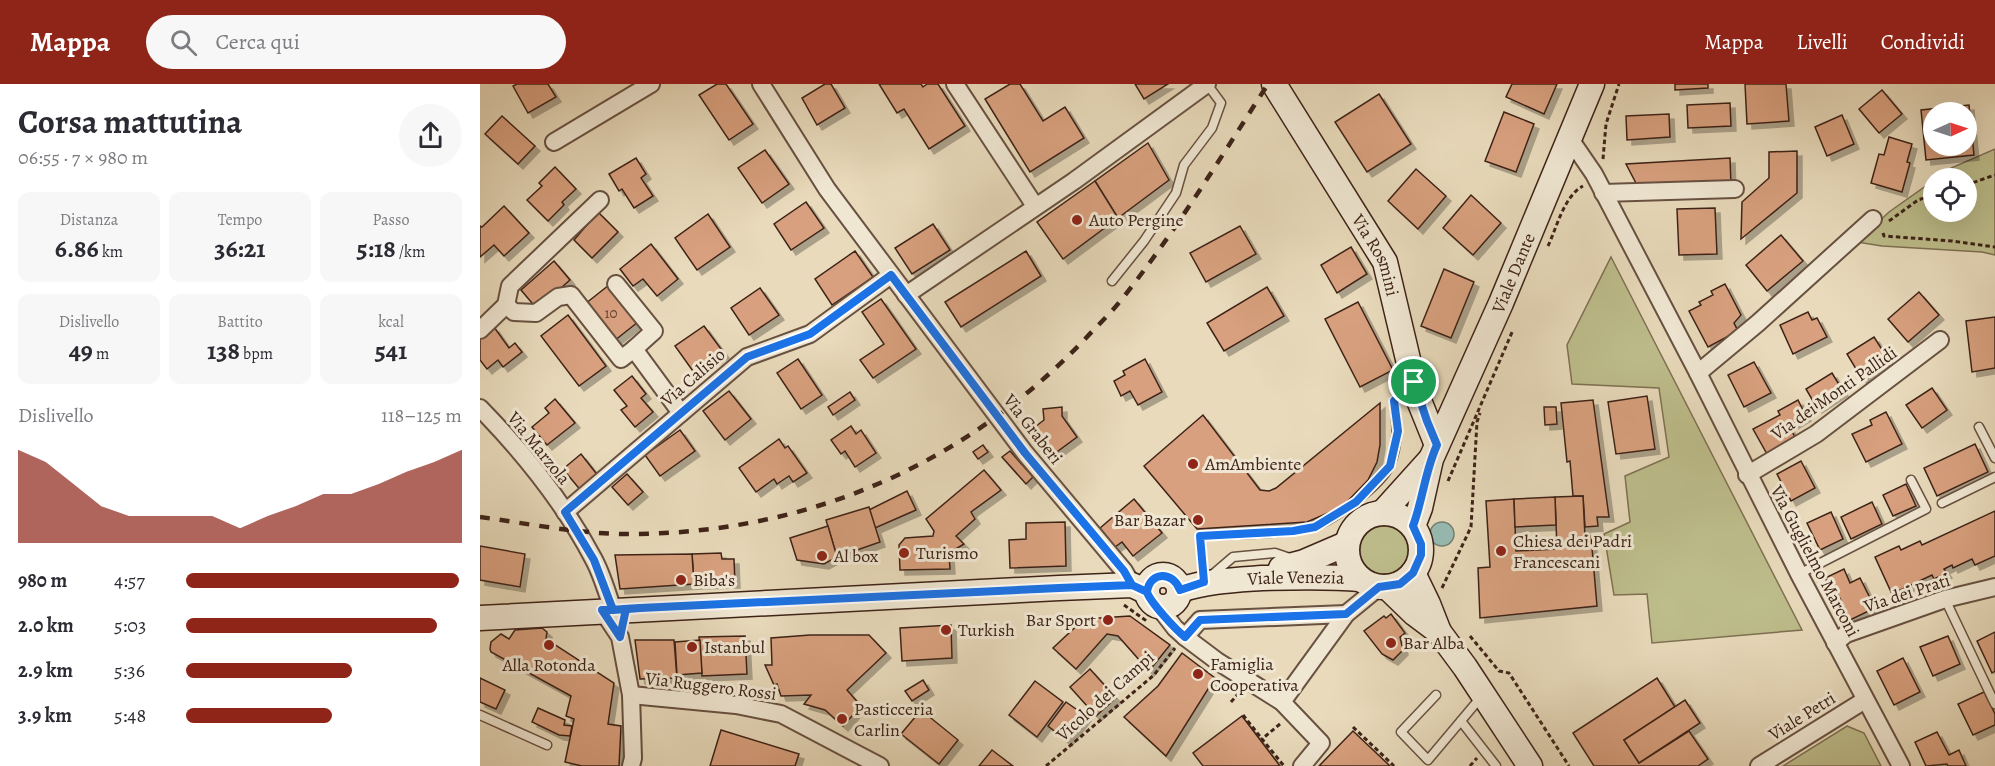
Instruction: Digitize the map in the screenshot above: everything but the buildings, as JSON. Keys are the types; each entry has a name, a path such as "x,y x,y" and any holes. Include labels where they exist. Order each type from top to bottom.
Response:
{"main road":[{"name":"Via Rosmini","path":"1274,84 1306,139 1385,262 1414,382 1434,452"},
{"name":"Viale Dante","path":"1413,526 1420,508 1434,452 1501,303 1592,84"},
{"name":"Viale Dante","path":"1383,512 1434,452"},
{"path":"1375,584 1400,584 1413,573 1421,555 1421,544 1413,526 1403,517 1383,512 1370,514 1357,523 1348,536 1347,557 1351,569 1439,632"},
{"name":"Viale Venezia","path":"1232,580 1304,562 1347,544"},
{"path":"1413,573 1439,632 1530,766"},
{"name":"Viale Venezia","path":"1141,602 1168,607 1177,600 1180,590 1204,582 1317,575 1375,584"},
{"path":"480,618 613,610 1141,602"}],"street":[{"path":"554,142 651,84"},
{"name":"Via Graberi","path":"761,84 827,189 1025,453 1124,571 1141,602 1175,628 1182,640 1282,702 1321,742 1302,766"},
{"path":"906,295 1074,181 1207,84"},
{"path":"959,85 1035,206"},
{"name":"Via Guglielmo Marconi","path":"1570,139 1594,174 1799,574 1901,766"},
{"path":"1603,193 1735,189"},
{"path":"480,330 506,305 510,286 600,200"},
{"path":"1698,373 1758,323 1873,219"},
{"name":"Via Calisio","path":"565,512 747,357 810,334 891,275"},
{"path":"506,305 514,312 536,313 558,297 571,295 621,359 654,332 616,284"},
{"name":"Via dei Monti Pallidi","path":"1748,475 1816,434 1940,340"},
{"path":"634,349 681,413"},
{"name":"Via Marzola","path":"480,408 509,438 565,512 594,560 613,610 620,637"},
{"path":"1282,702 1346,614 1375,584"},
{"name":"Via dei Prati","path":"1835,643 1846,634 1945,599 1995,587"},
{"path":"613,610 632,695 631,766"},
{"path":"1182,640 1200,620 1346,614"},
{"name":"Via Ruggero Rossi","path":"632,695 736,705 781,714 880,766"},
{"name":"Viale Petri","path":"1759,766 1865,700"}],"lane":[{"path":"1112,281 1144,241 1176,193 1185,165 1212,128 1221,103 1207,84"},
{"path":"1204,582 1200,536 1293,531 1315,527 1356,502 1390,466 1398,431 1394,401 1414,382"},
{"path":"1979,427 1995,458"},
{"path":"1942,503 1995,477"},
{"path":"1799,574 1926,509 1911,480"},
{"path":"1204,582 1233,557 1275,553 1304,562"},
{"path":"1945,599 1995,704"},
{"path":"1436,695 1401,732 1428,760 1483,695"},
{"path":"480,716 547,745"},
{"path":"1461,722 1496,766"}],"path":[{"path":"1599,166 1604,159 1606,124 1619,84"},
{"path":"1977,182 1995,176"},
{"path":"1548,248 1566,204 1576,189 1587,183"},
{"path":"1923,198 1881,227 1884,236 1995,247"},
{"path":"1446,487 1515,325"},
{"path":"1438,597 1472,527 1477,422 1483,402"},
{"path":"1464,630 1499,671 1509,673 1569,766"},
{"name":"Vicolo dei Campi","path":"1046,766 1154,675 1182,640"},
{"path":"1231,702 1238,694"},
{"path":"1243,715 1284,766"},
{"path":"1262,739 1277,726"},
{"path":"1353,727 1394,766"}],"green space":[{"path":"1995,149 1995,255 1857,242 1889,212 1923,188 1923,222 1977,222 1977,168 1951,168"},
{"path":"1611,257 1802,630 1652,643 1647,594 1614,595 1604,534 1630,522 1625,476 1669,457 1659,388 1572,384 1567,345"},
{"path":"1379,526 1389,526 1401,533 1408,545 1408,555 1401,567 1389,574 1379,574 1364,563 1360,555 1360,545 1371,530"},
{"path":"1847,726 1864,733 1881,766 1783,766"}],"water":[{"path":"1442,522 1450,526 1454,534 1450,542 1442,546 1434,542 1430,534 1434,526"}],"railway":[{"path":"480,517 597,533 636,534 700,530 763,520 823,504 881,482 937,455 990,422 1039,383 1113,309 1180,220 1268,84"}],"place":[{"name":"Auto Pergine","path":"1077,220"},
{"name":"AmAmbiente","path":"1193,464"},
{"name":"Bar Bazar","path":"1198,520"},
{"name":"Chiesa dei Padri Francescani","path":"1501,551"},
{"name":"Turismo","path":"904,553"},
{"name":"Al box","path":"822,556"},
{"name":"Biba's","path":"681,580"},
{"name":"Bar Sport","path":"1108,620"},
{"name":"Turkish","path":"946,630"},
{"name":"Bar Alba","path":"1391,643"},
{"name":"Alla Rotonda","path":"549,645"},
{"name":"Istanbul","path":"692,647"},
{"name":"Famiglia Cooperativa","path":"1198,674"},
{"name":"Pasticceria Carlin","path":"842,719"}],"route":[{"path":"1414,382 1394,401 1398,431 1390,466 1356,502 1315,527 1293,531 1200,536 1204,582 1180,590 1175,580 1160,575 1150,581 1147,592 1132,585 820,599 640,608 626,609 613,610 602,610 620,637 626,609 613,610 594,560 565,512 747,357 810,334 891,275 1025,453 1124,571 1132,585 1147,592 1150,601 1158,606 1185,637 1200,620 1346,614 1379,587 1400,584 1418,566 1421,544 1413,526 1437,445 1416,393 1414,382"}]}
